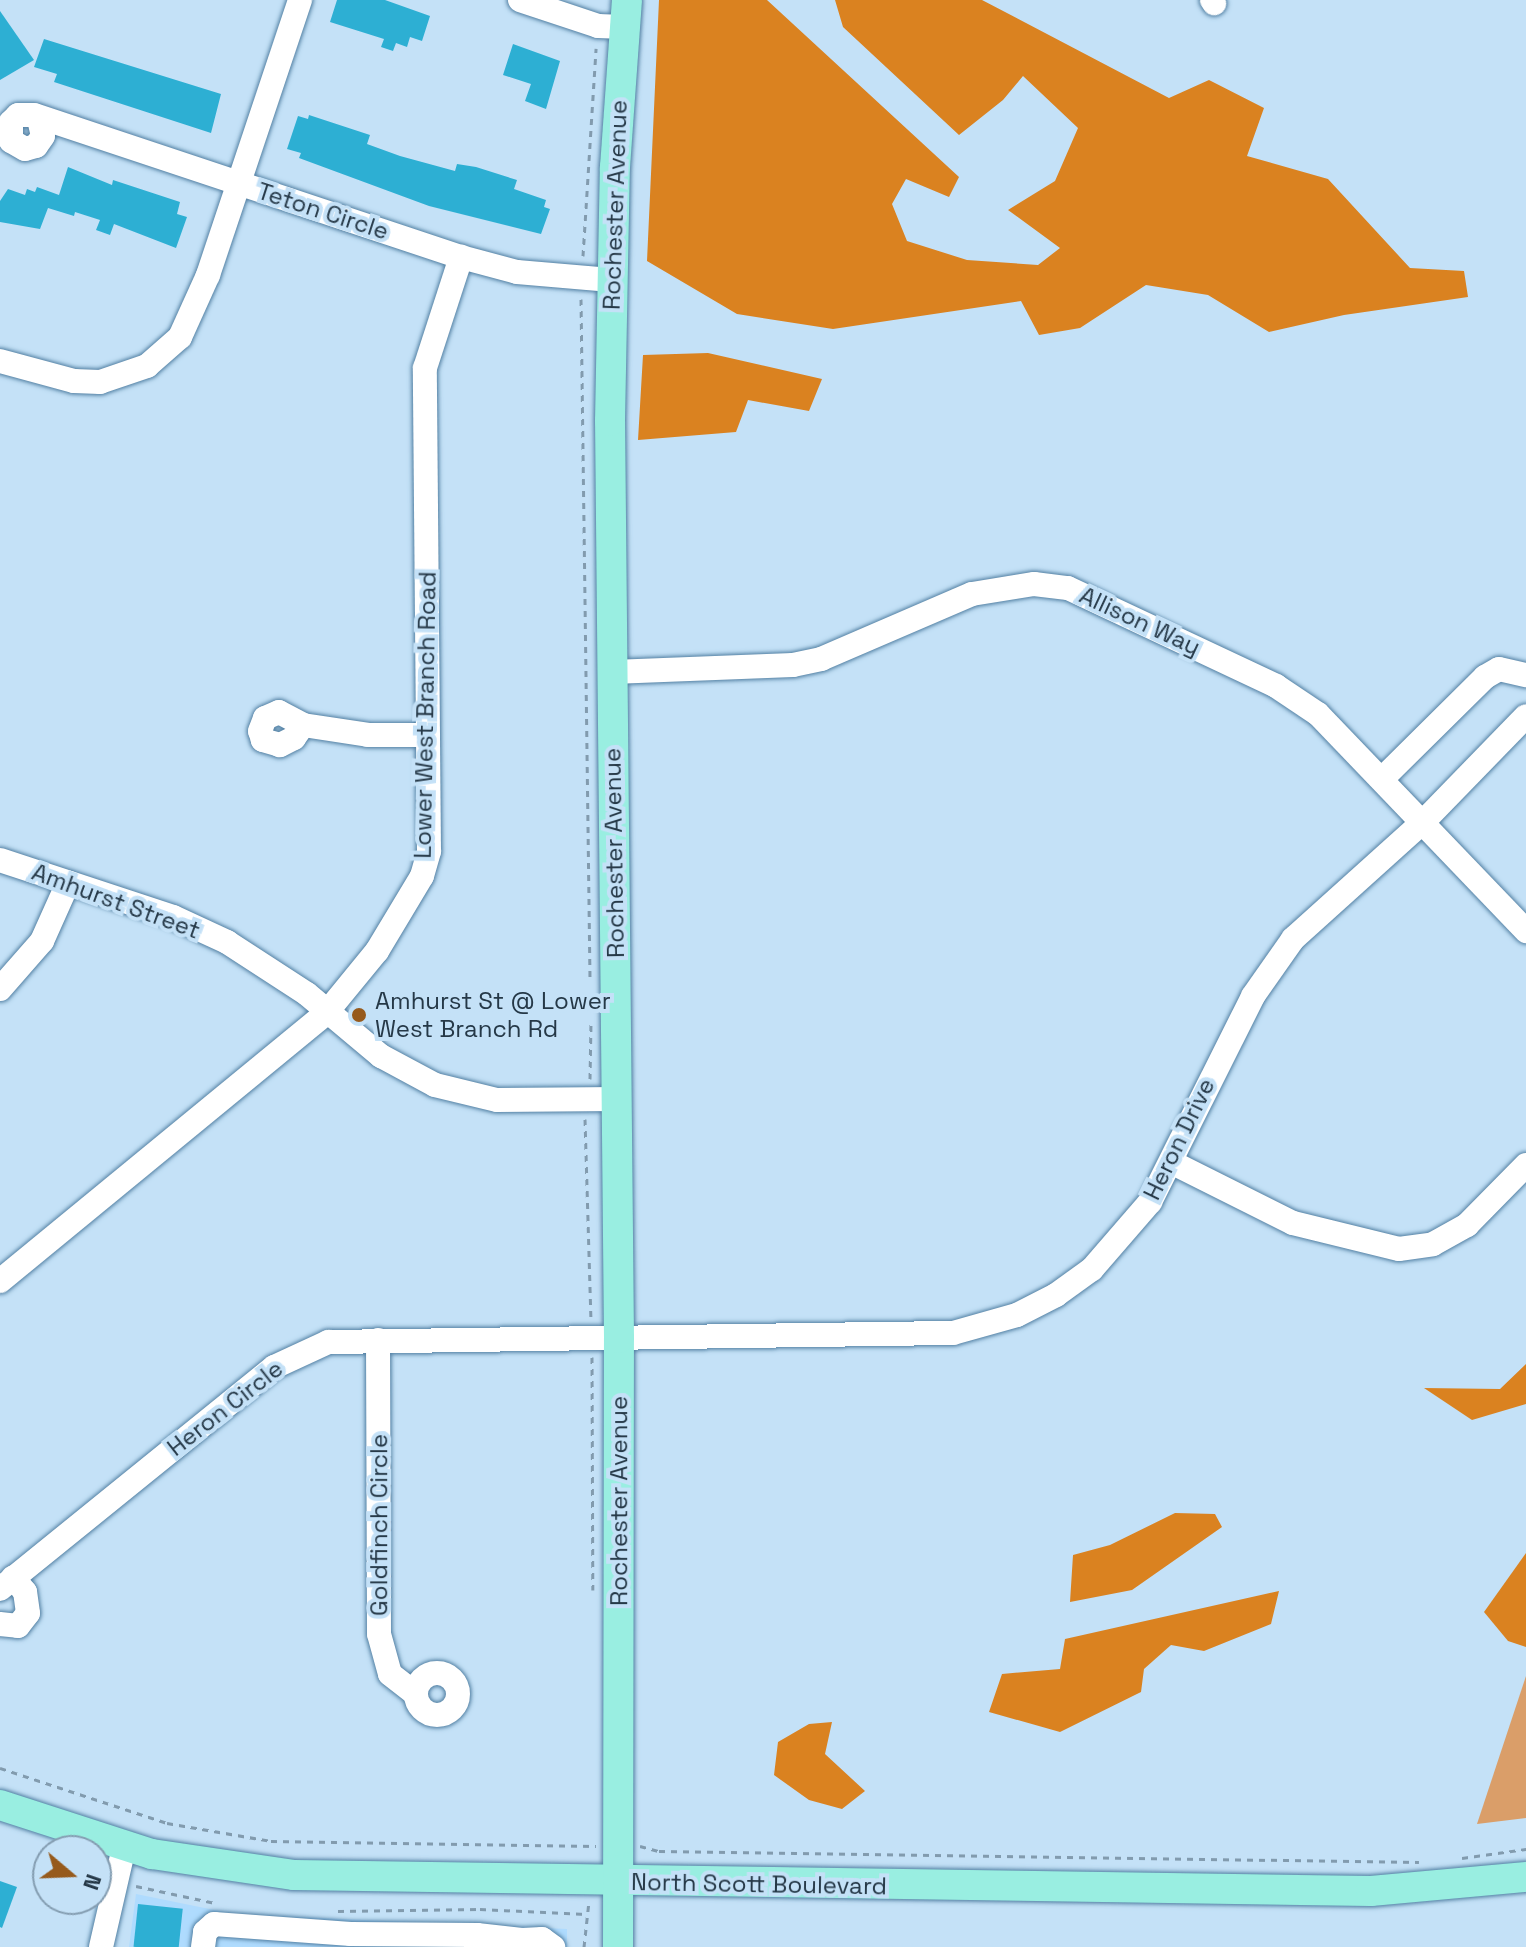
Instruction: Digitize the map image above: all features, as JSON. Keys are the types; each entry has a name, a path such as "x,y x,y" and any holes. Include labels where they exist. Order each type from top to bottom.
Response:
{"main road":[{"name":"Rochester Avenue","path":"616,17 596,280 612,672 603,1100 604,1841 621,1883 618,1947"},
{"name":"North Scott Boulevard","path":"0,1805 124,1847 262,1873 621,1883 1371,1891 1526,1877"}],"street":[{"path":"0,361 74,381 100,382 131,375 161,356 194,314 300,0"},
{"path":"520,0 616,17"},
{"name":"Teton Circle","path":"39,119 461,257 517,272 596,280"},
{"name":"Lower West Branch Road","path":"0,1281 327,1012 377,951 422,876 429,851 425,368 461,257"},
{"name":"Allison Way","path":"612,672 793,665 821,659 972,594 1034,584 1068,588 1276,686 1318,714 1384,777 1526,931"},
{"path":"1384,777 1485,677 1499,669 1526,675"},
{"name":"Heron Drive","path":"605,1338 901,1336 985,1326 1056,1295 1092,1269 1150,1202 1173,1163 1210,1077 1274,963 1293,939 1424,821 1526,716"},
{"path":"303,725 368,735 428,735"},
{"name":"Amhurst Street","path":"0,860 173,917 227,942 327,1012 381,1056 435,1085 497,1100 603,1100"},
{"path":"0,989 42,941 68,883"},
{"path":"1173,1163 1293,1223 1399,1249 1433,1244 1467,1225 1526,1165"},
{"name":"Heron Circle","path":"0,1624 18,1626 28,1613 25,1592 6,1583 274,1367 328,1342 605,1338"},
{"name":"Goldfinch Circle","path":"378,1340 379,1634 390,1674 416,1694"},
{"path":"101,1947 124,1847"},
{"path":"203,1947 205,1932 214,1924 350,1940 527,1944 542,1939 553,1947"}],"path":[{"path":"592,991 596,280 616,17"},
{"path":"591,1020 603,1100 583,1126 588,1134 605,1338 594,1592"},
{"path":"0,1768 167,1823 271,1841 604,1841 675,1852 1434,1860"},
{"path":"1449,1859 1526,1849"},
{"path":"115,1880 221,1904"},
{"path":"329,1911 480,1909 586,1914 584,1947"}],"shaded area":[{"path":"659,0 767,0 959,177 949,197 906,179 892,204 907,241 967,260 1038,265 1060,248 1008,210 1055,181 1078,128 1023,76 1003,100 959,135 843,27 835,0 982,0 1169,98 1209,80 1264,108 1247,156 1328,179 1410,268 1464,271 1468,297 1344,315 1269,332 1208,295 1146,285 1080,328 1039,335 1021,301 833,329 737,314 647,261"},
{"path":"708,353 822,379 809,411 748,400 736,432 638,440 643,355"},
{"path":"1526,1364 1526,1404 1472,1420 1424,1388 1500,1389"},
{"path":"1175,1513 1215,1514 1222,1527 1132,1590 1070,1602 1073,1555 1110,1545"},
{"path":"1526,1553 1526,1647 1508,1641 1484,1612"},
{"path":"1279,1591 1271,1624 1204,1651 1171,1645 1144,1669 1141,1692 1060,1732 989,1712 1002,1674 1060,1669 1065,1639"},
{"path":"1526,1676 1526,1818 1477,1824"},
{"path":"832,1722 825,1754 865,1791 842,1809 809,1800 774,1775 778,1742 809,1724"},
{"path":"136,1894 234,1914 567,1929 567,1947 129,1947"}],"building":[{"path":"337,0 385,0 430,16 422,41 410,37 407,47 396,43 393,51 381,47 384,39 330,22"},
{"path":"0,11 34,60 0,80"},
{"path":"44,39 221,94 211,133 54,82 57,74 34,67"},
{"path":"513,44 560,61 546,109 525,101 531,84 503,75"},
{"path":"309,115 370,135 367,144 400,156 455,171 457,164 476,167 517,180 514,189 546,200 544,207 550,209 541,234 429,206 299,158 301,153 287,149 298,116 308,119"},
{"path":"68,167 112,185 113,180 180,202 177,214 187,217 176,248 114,224 110,235 96,230 100,220 48,208 40,229 0,222 0,201 8,189 25,195 27,189 35,192 37,187 59,195"},
{"path":"0,1881 17,1887 2,1928 0,1927"},
{"path":"138,1904 183,1909 179,1947 134,1947"}],"place":[{"name":"Amhurst St @ Lower West Branch Rd","path":"359,1015"}]}
